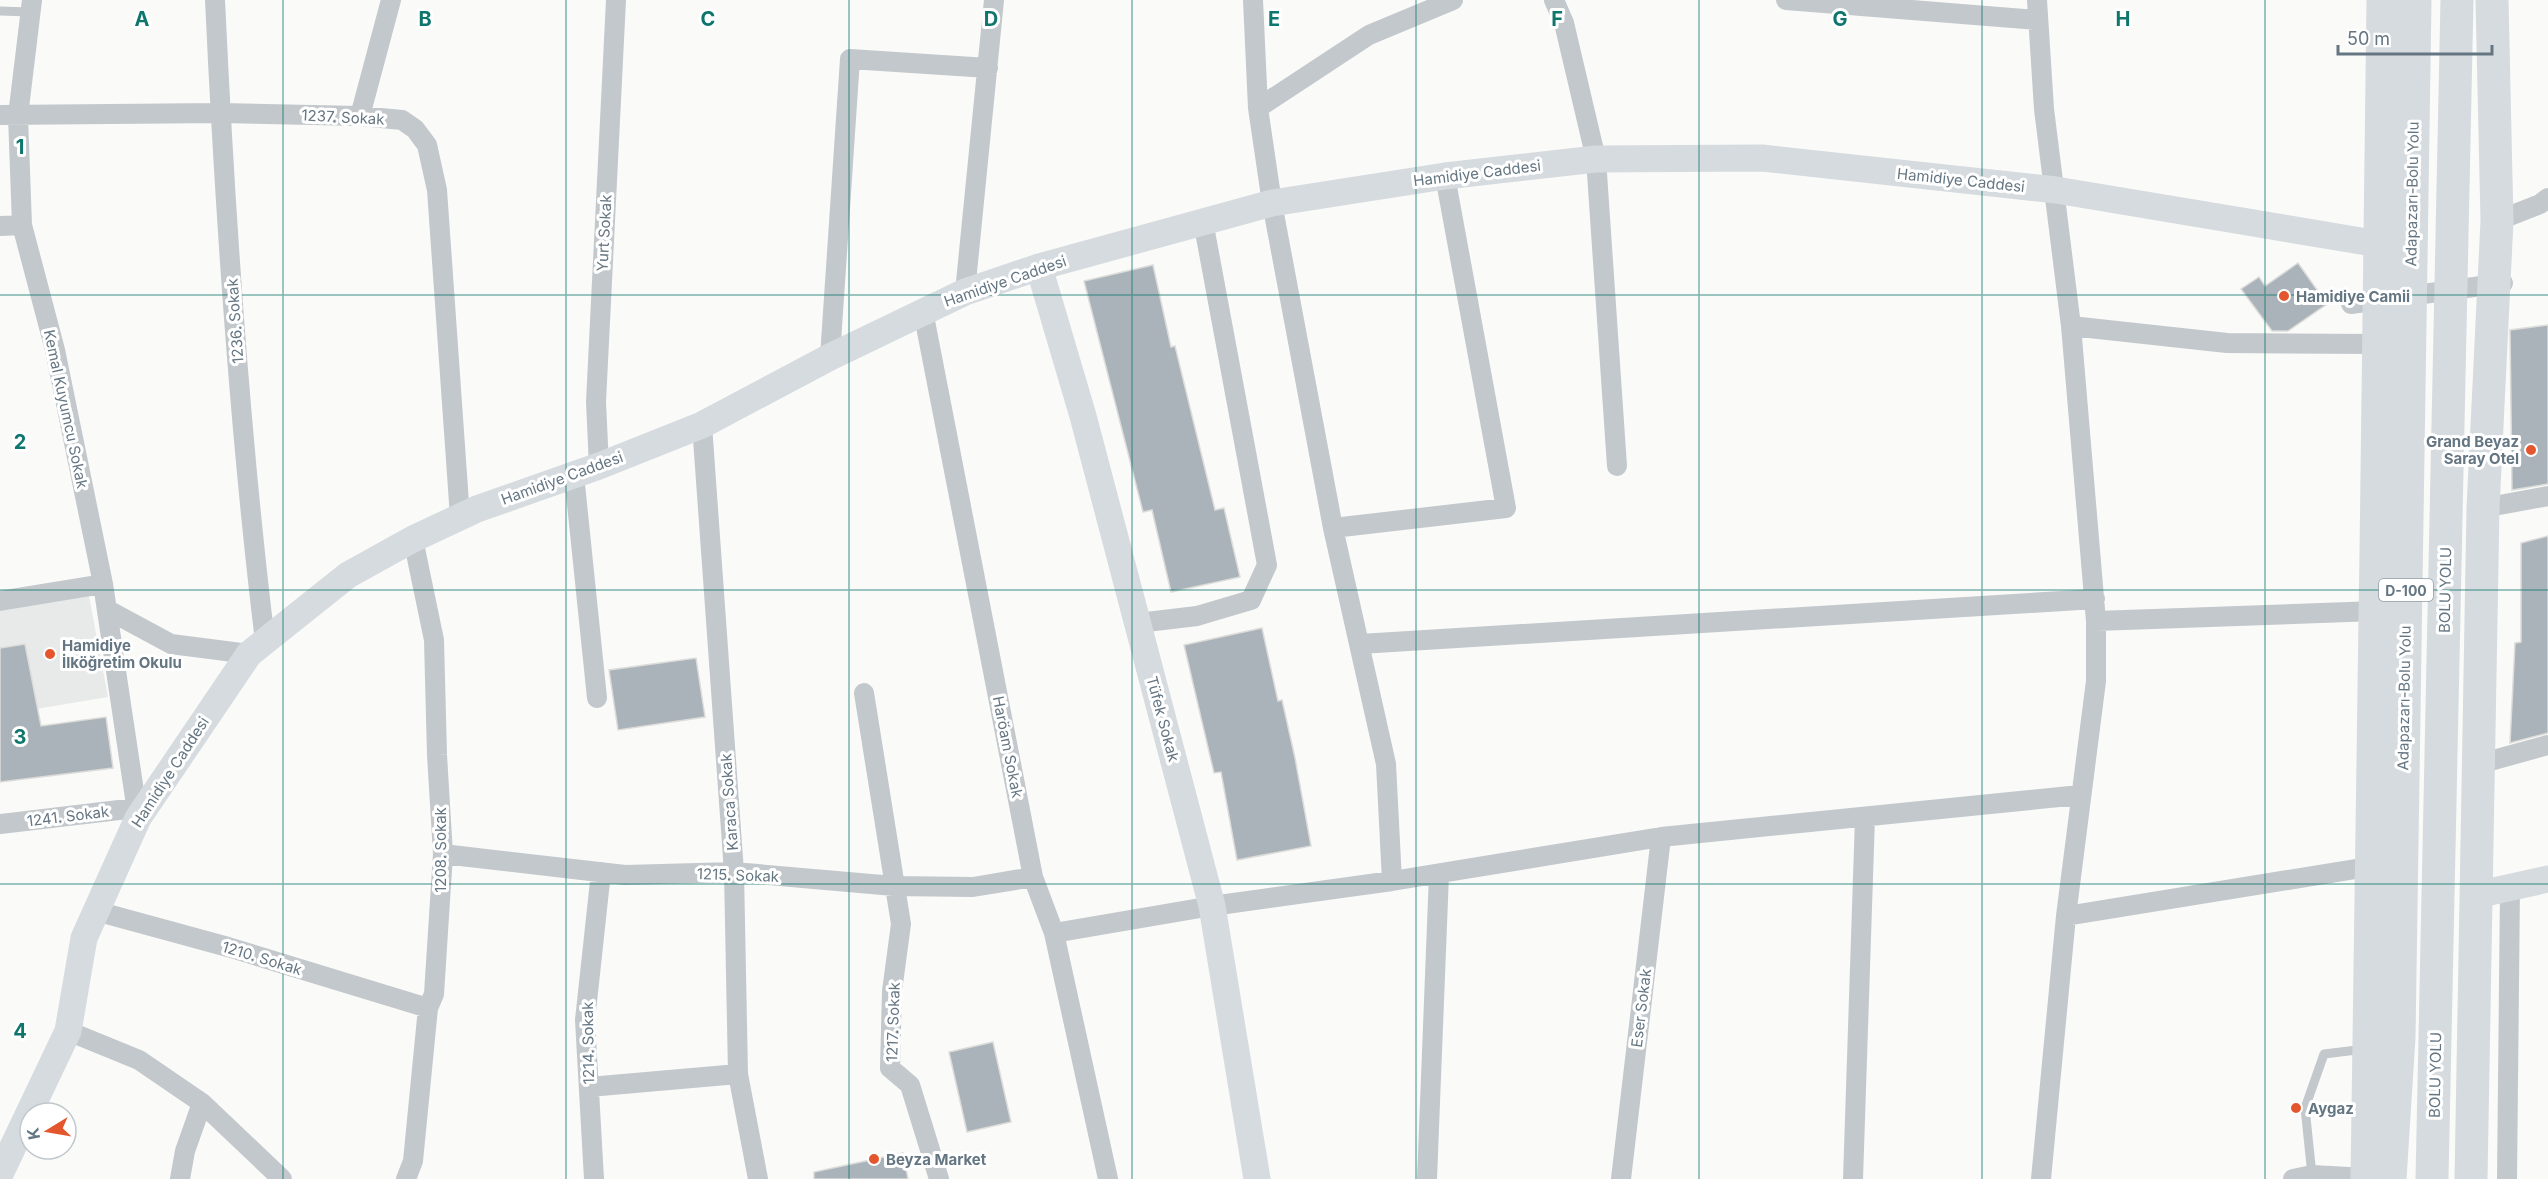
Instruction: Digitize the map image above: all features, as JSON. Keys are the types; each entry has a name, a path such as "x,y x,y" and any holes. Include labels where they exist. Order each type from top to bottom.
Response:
{"highway":[{"path":"2367,1179 2374,866 2383,0"},
{"name":"BOLU YOLU","path":"2432,1179 2457,0"},
{"path":"2471,1179 2483,508 2497,221 2492,0"},
{"name":"Adapazarı-Bolu Yolu","path":"2390,1179 2399,1025 2414,4"}],"street":[{"name":"1236. Sokak","path":"215,0 220,113 257,647"},
{"path":"360,116 391,0"},
{"name":"Yurt Sokak","path":"597,698 586,471 596,402 616,0"},
{"path":"965,292 994,0"},
{"path":"1253,0 1258,108 1272,202 1333,528 1386,764 1392,881"},
{"path":"1258,108 1369,35 1453,0"},
{"path":"1554,0 1564,23 1596,159 1617,466"},
{"path":"1786,0 2038,20"},
{"path":"2037,0 2044,109 2056,190 2071,326 2096,621 2096,681 2066,916 2041,1179"},
{"name":"Kemal Kuyumcu Sokak","path":"31,6 9,116 22,225 55,350 103,584 137,813"},
{"path":"830,357 850,59 988,68"},
{"name":"1237. Sokak","path":"9,116 220,113 360,116 402,120 416,129 427,145 437,190 460,517"},
{"name":"Hamidiye Caddesi","path":"0,1174 68,1031 84,938 137,813 257,647 348,575 413,539 460,517 702,425 830,357 965,292 1040,267 1272,202 1445,176 1596,159 1762,158 2056,190 2379,244"},
{"path":"1333,528 1506,508 1445,176"},
{"path":"2497,221 2548,198"},
{"path":"1138,623 1197,616 1251,600 1267,565 1203,221"},
{"path":"0,226 22,225"},
{"name":"Tüfek Sokak","path":"1040,267 1083,416 1212,906 1257,1179"},
{"path":"2351,304 2503,283"},
{"name":"Haröam Sokak","path":"923,311 1033,877 1054,933 1108,1179"},
{"path":"2071,326 2227,343 2378,344"},
{"name":"Karaca Sokak","path":"702,425 734,872 738,1074 758,1179"},
{"path":"2483,508 2548,496"},
{"name":"1208. Sokak","path":"406,1179 413,1161 428,1008 434,994 443,854 437,755 434,640 413,539"},
{"path":"0,600 103,584"},
{"path":"1360,644 2095,599"},
{"path":"108,610 171,644 257,647"},
{"path":"2096,621 2377,610"},
{"path":"864,693 894,886"},
{"path":"2480,764 2548,745"},
{"path":"1054,933 1212,906 1439,874 1661,837 2080,795"},
{"name":"1241. Sokak","path":"0,824 137,813"},
{"path":"1853,1179 1865,816"},
{"name":"Eser Sokak","path":"1621,1179 1661,837"},
{"name":"1215. Sokak","path":"443,854 625,875 734,872 894,886 974,887 1033,877"},
{"path":"2066,916 2374,866"},
{"name":"1214. Sokak","path":"594,1179 585,1020 601,872"},
{"path":"1427,1179 1439,874"},
{"path":"2476,895 2548,879"},
{"name":"1217. Sokak","path":"894,886 901,924 892,991 890,1068 910,1085 939,1179"},
{"path":"2507,1179 2510,887"},
{"name":"1210. Sokak","path":"96,911 228,947 428,1008"},
{"path":"68,1031 139,1059 202,1103 282,1179"},
{"path":"589,1087 738,1074"},
{"path":"180,1179 185,1151 202,1103"},
{"path":"2302,1177 2367,1179"}],"lane":[{"path":"0,11 31,6"},
{"path":"2302,1177 2305,1108 2324,1054 2370,1048"}],"shaded area":[{"name":"Hamidiye İlköğretim Okulu","path":"89,596 108,697 0,715 0,611"}],"building":[{"name":"Hamidiye Camii","path":"2298,263 2327,304 2288,331 2272,331 2241,289 2259,277 2265,286"},
{"path":"1153,265 1171,347 1175,346 1215,510 1224,508 1240,577 1171,592 1152,510 1143,512 1084,281"},
{"path":"2548,325 2548,484 2512,490 2510,330"},
{"path":"2548,536 2548,733 2510,743 2515,643 2521,642 2521,543"},
{"path":"1262,628 1278,701 1282,700 1311,846 1237,860 1221,772 1214,773 1184,645"},
{"path":"25,644 41,726 106,717 113,768 0,782 0,648"},
{"path":"696,658 705,717 618,730 609,670"},
{"path":"993,1042 1011,1122 967,1132 949,1052"},
{"path":"903,1153 908,1179 814,1179 814,1172"}],"place":[{"name":"Hamidiye Camii","path":"2284,296"},
{"name":"Grand Beyaz Saray Otel","path":"2531,450"},
{"name":"Hamidiye İlköğretim Okulu","path":"50,654"},
{"name":"Aygaz","path":"2296,1108"},
{"name":"Beyza Market","path":"874,1159"}]}
